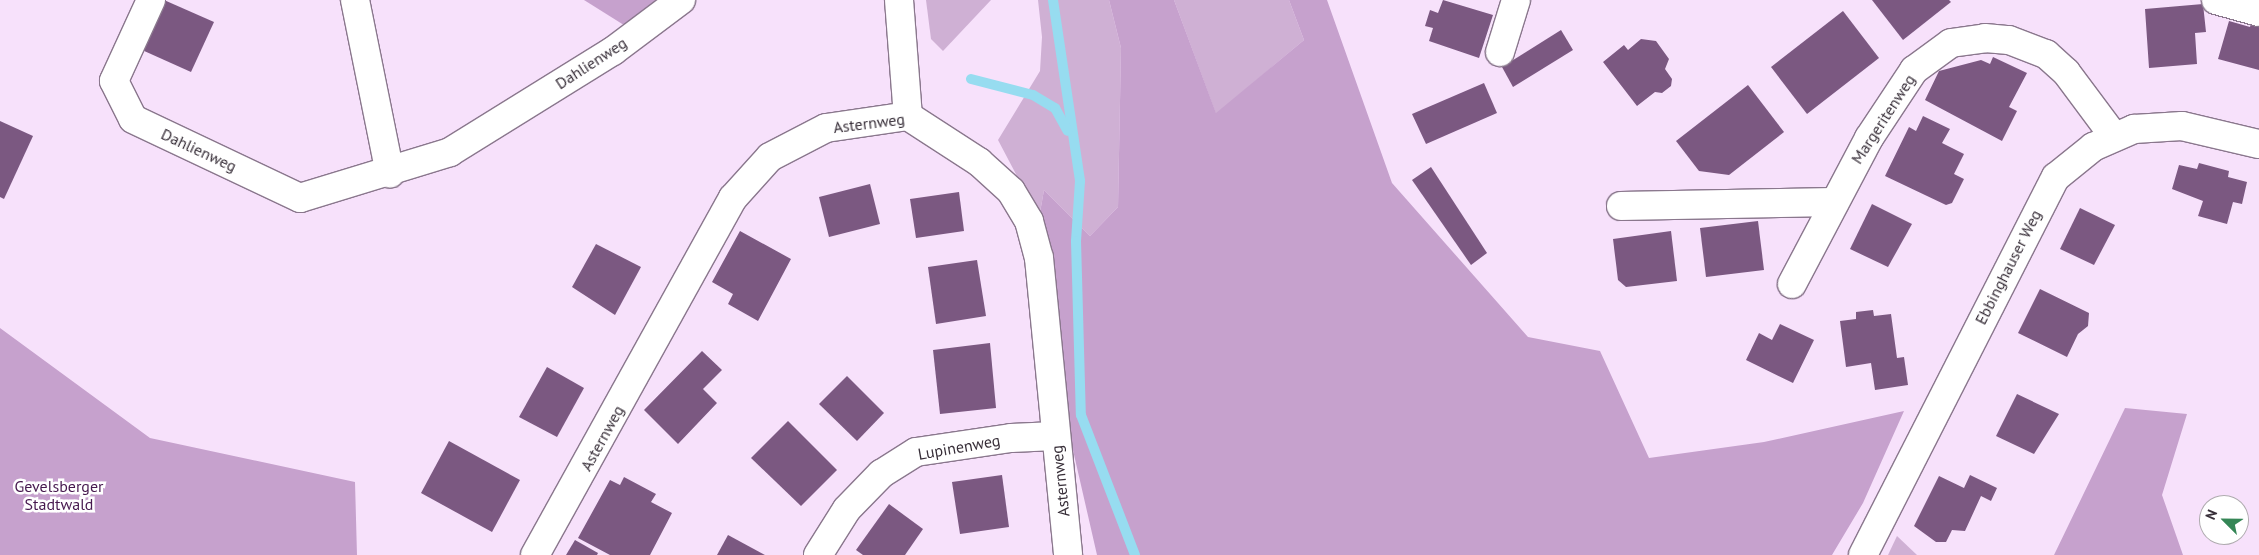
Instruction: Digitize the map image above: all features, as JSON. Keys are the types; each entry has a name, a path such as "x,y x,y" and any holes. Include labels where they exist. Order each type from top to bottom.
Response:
{"street":[{"name":"Dahlienweg","path":"150,0 114,81 133,119 300,198 390,173 450,152 613,51 681,0"},
{"path":"355,0 390,173"},
{"path":"899,0 908,116"},
{"path":"1500,52 1516,0"},
{"path":"2216,0 2259,12"},
{"name":"Margeritenweg","path":"1792,284 1832,202 1914,70 1951,43 1985,38 2009,40 2046,54 2066,72 2113,135"},
{"name":"Asternweg","path":"535,555 733,198 770,157 826,128 908,116 980,162 1011,191 1029,222 1039,258 1068,555"},
{"name":"Ebbinghauser Weg","path":"1863,555 2040,204 2056,177 2075,159 2113,135 2134,129 2182,126 2259,144"},
{"path":"1621,206 1832,202"},
{"name":"Lupinenweg","path":"818,555 847,509 881,474 916,452 1010,438 1055,436"}],"shaded area":[{"path":"926,0 991,0 943,51 931,39"},
{"path":"1038,0 1109,0 1121,48 1118,207 1090,236 1044,190 1039,218 998,140 1040,71 1042,37"},
{"path":"1174,0 1289,0 1304,40 1216,114"},
{"path":"1897,536 1917,555 1888,555"}],"green space":[{"path":"584,0 695,0 643,37"},
{"path":"1109,0 1174,0 1216,113 1304,40 1289,0 1327,0 1392,183 1528,337 1600,351 1649,458 1764,442 1904,411 1863,503 1832,555 1097,555 1067,424 1039,218 1044,190 1090,236 1118,207 1121,48"},
{"name":"Gevelsberger Stadtwald","path":"0,328 150,438 355,482 357,555 0,555"},
{"path":"2125,408 2187,414 2162,495 2183,555 2054,555"}],"building":[{"path":"164,0 214,22 191,72 142,50"},
{"path":"1443,0 1493,15 1479,58 1429,41 1433,28 1425,26 1430,10 1438,13"},
{"path":"1872,0 1949,0 1951,2 1903,40"},
{"path":"2203,4 2206,32 2195,33 2197,64 2149,68 2145,9"},
{"path":"1843,11 1879,58 1807,114 1771,67"},
{"path":"2253,15 2259,17 2259,70 2218,59 2229,21 2250,27"},
{"path":"1561,30 1573,50 1513,87 1502,67"},
{"path":"1641,39 1656,41 1669,59 1665,69 1672,79 1671,86 1662,93 1655,92 1637,106 1603,62 1624,45 1628,50"},
{"path":"1993,57 2027,73 2009,107 2017,111 2002,141 1925,100 1939,71 1981,60 1990,64"},
{"path":"1484,83 1497,113 1426,144 1412,114"},
{"path":"1748,85 1784,132 1729,175 1699,171 1676,141"},
{"path":"1923,116 1950,129 1942,143 1964,154 1954,174 1964,179 1952,203 1946,205 1885,176 1909,127 1916,131"},
{"path":"0,121 33,136 4,199 0,197"},
{"path":"2199,163 2229,171 2228,177 2247,182 2242,204 2233,202 2227,224 2198,216 2203,201 2172,189 2179,165 2197,169"},
{"path":"1431,167 1487,253 1471,265 1412,180"},
{"path":"870,184 880,224 829,237 819,197"},
{"path":"959,192 964,231 916,238 910,199"},
{"path":"1872,204 1912,224 1888,267 1850,249"},
{"path":"2080,208 2115,225 2094,265 2060,249"},
{"path":"1758,221 1764,270 1706,277 1700,228"},
{"path":"740,231 791,259 758,321 728,304 733,294 712,282"},
{"path":"1671,231 1677,281 1626,287 1618,280 1613,239"},
{"path":"596,244 641,267 615,315 572,287"},
{"path":"977,260 986,316 936,324 928,267"},
{"path":"2040,289 2089,313 2088,326 2078,334 2067,357 2018,333"},
{"path":"1873,310 1874,316 1891,314 1897,358 1904,357 1908,385 1875,390 1871,363 1846,367 1840,321 1856,319 1856,312"},
{"path":"1780,324 1814,340 1793,383 1746,360 1759,333 1772,340"},
{"path":"990,343 996,408 940,414 933,350"},
{"path":"702,351 722,370 703,389 717,403 678,444 644,410"},
{"path":"547,367 584,388 557,437 519,417"},
{"path":"847,376 884,413 857,441 819,404"},
{"path":"2017,394 2059,414 2034,454 1996,436"},
{"path":"788,421 837,470 801,506 751,458"},
{"path":"449,441 520,480 492,532 421,493"},
{"path":"1002,475 1009,527 960,534 952,482"},
{"path":"1970,475 1997,488 1991,501 1981,496 1965,531 1952,530 1946,542 1936,542 1914,526 1939,476 1964,488"},
{"path":"624,477 656,494 651,502 672,513 650,555 610,555 578,538 610,480 620,485"},
{"path":"889,504 923,529 905,555 863,555 856,550"},
{"path":"728,535 765,555 717,555"},
{"path":"575,540 598,553 597,555 566,555"}],"waterway":[{"path":"1053,0 1080,181 1076,241 1081,415 1135,555"},
{"path":"971,79 1033,95 1055,108 1068,131"}]}
